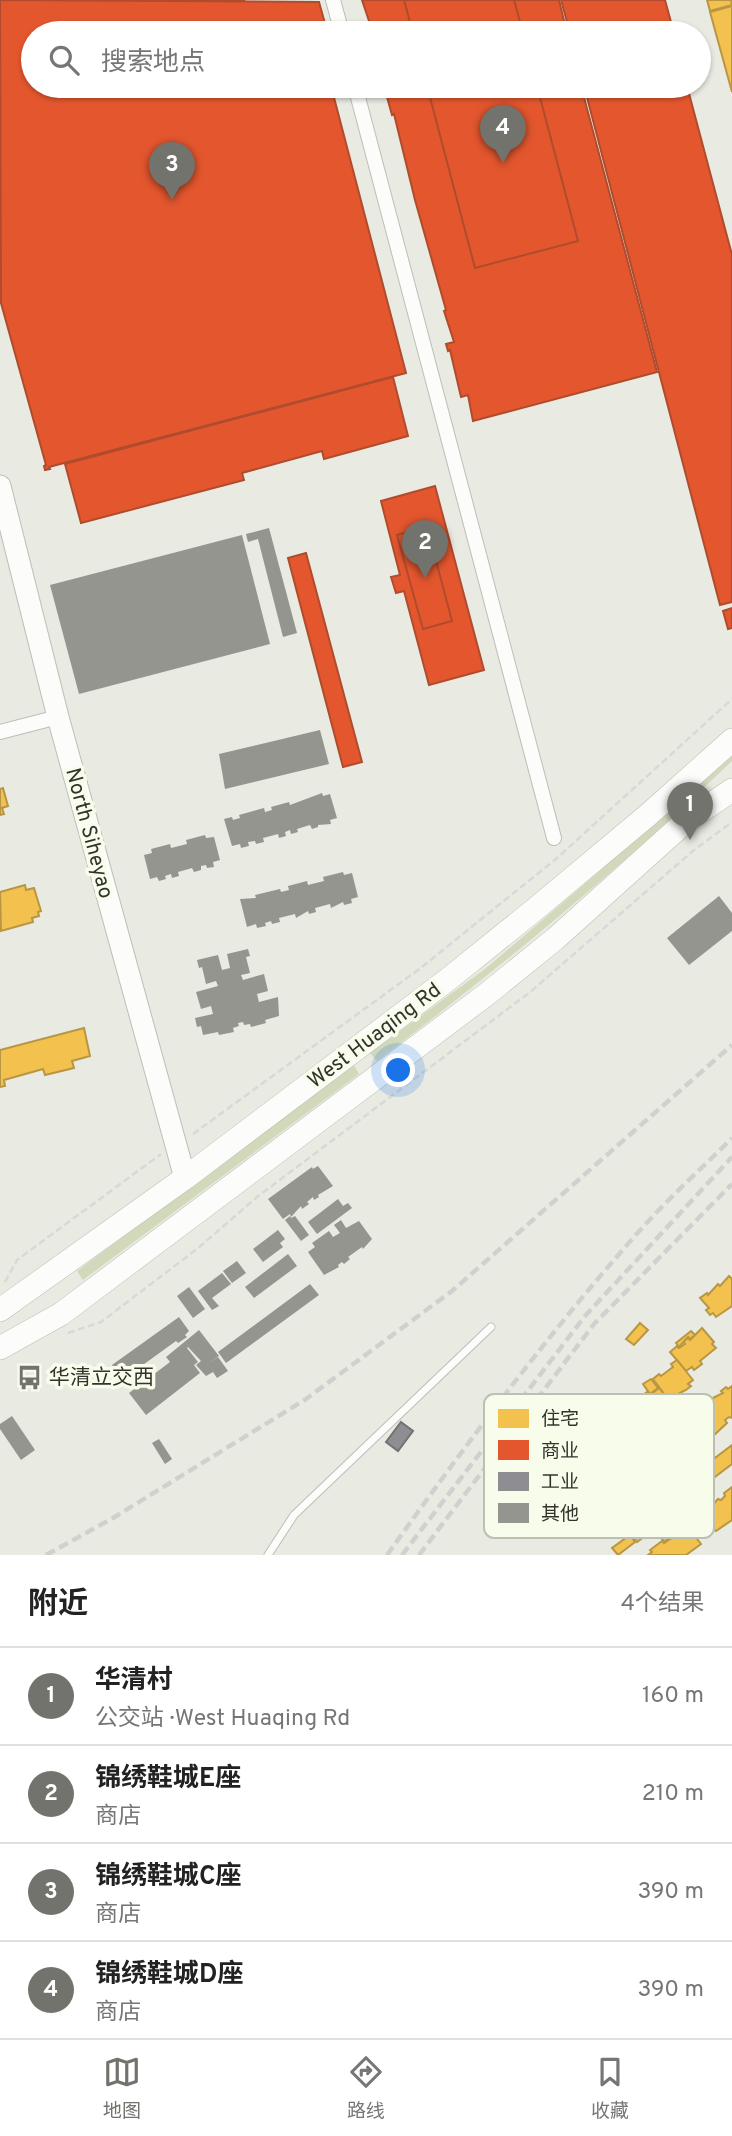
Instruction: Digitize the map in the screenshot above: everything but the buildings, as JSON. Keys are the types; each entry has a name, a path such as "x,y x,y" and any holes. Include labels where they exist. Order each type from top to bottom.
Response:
{"main road":[{"name":"West Huaqing Rd","path":"0,1310 185,1178 446,981 648,815 732,740"},
{"path":"685,822 732,774"},
{"name":"West Huaqing Rd","path":"0,1348 64,1324 487,994 685,822 732,790"},
{"path":"0,1301 36,1286"},
{"path":"0,1366 64,1324"}],"street":[{"path":"333,0 339,21"},
{"path":"358,98 554,838"},
{"name":"North Siheyao","path":"0,486 58,717 185,1178"},
{"path":"0,732 58,717"}],"lane":[{"path":"268,1555 295,1515 491,1327"}],"path":[{"path":"0,1292 17,1260 145,1163 211,1123 422,967 556,859 732,699"},
{"path":"64,1324 101,1322 225,1227 257,1197 529,993 694,850 732,822"}],"green space":[{"path":"732,751 732,761 559,917 377,1061 370,1053 485,969 594,876"},
{"path":"354,1065 359,1074 83,1280 77,1271"}],"railway":[{"path":"46,1555 113,1518 306,1399 452,1291 732,1045"},
{"path":"506,1394 608,1267 653,1216 732,1138"},
{"path":"525,1394 585,1316 732,1157"},
{"path":"541,1394 594,1324 732,1184"},
{"path":"387,1555 484,1422"},
{"path":"402,1555 484,1448"},
{"path":"419,1555 484,1469"}],"place":[{"name":"锦绣鞋城D座","path":"503,163"},
{"name":"锦绣鞋城C座","path":"172,200"},
{"name":"锦绣鞋城E座","path":"425,578"},
{"name":"华清村","path":"690,840"},
{"name":"华清立交西","path":"29,1377"}]}
